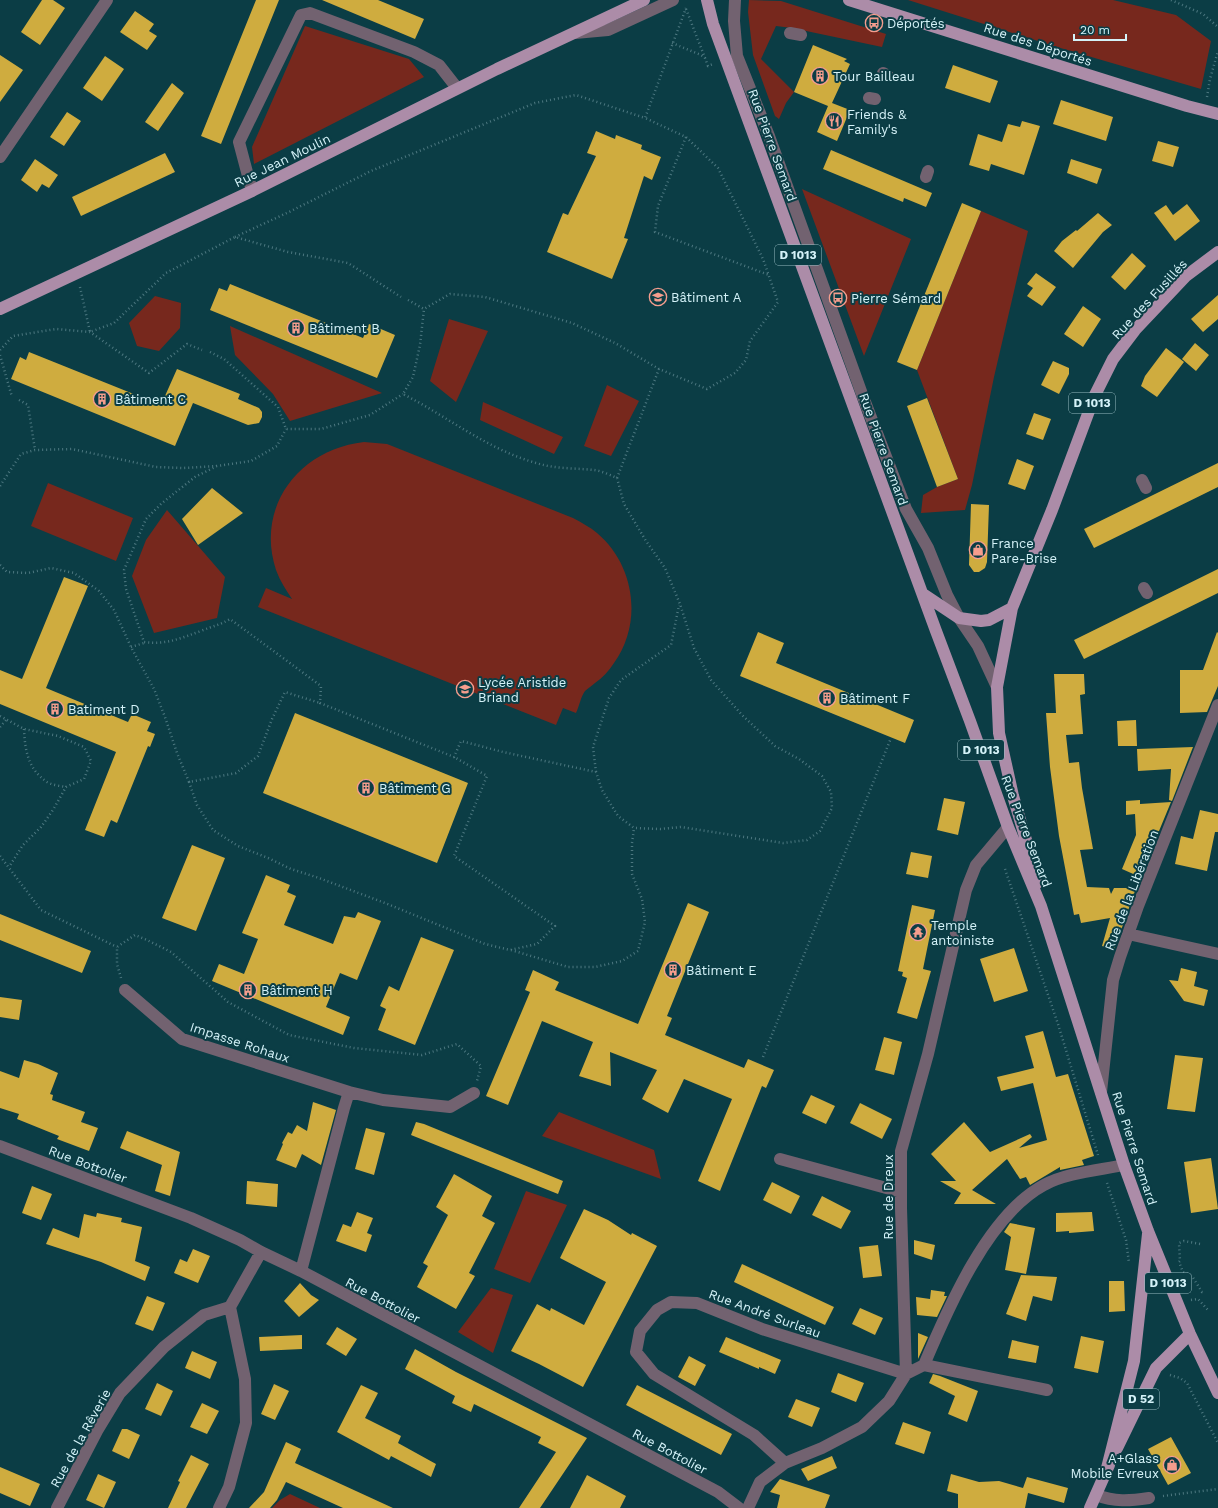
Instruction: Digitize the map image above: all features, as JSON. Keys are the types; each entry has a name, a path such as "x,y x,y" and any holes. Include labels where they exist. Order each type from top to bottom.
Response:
{"main road":[{"name":"Rue Jean Moulin","path":"0,309 252,191 457,88 574,33 628,4 644,0"},
{"name":"Rue Pierre Semard","path":"707,0 713,24 1008,827 1041,906 1124,1165 1148,1231 1190,1334 1218,1393"},
{"name":"Rue des Déportés","path":"849,0 1218,114"},
{"name":"Rue des Fusillés","path":"997,687 1012,608 1052,510 1095,395 1113,359 1135,330 1186,276 1218,252"},
{"path":"923,594 959,618 981,621 989,620 1012,608"},
{"name":"Rue Pierre Semard","path":"997,687 999,733 1006,767 1034,867 1041,906"},
{"name":"D 52","path":"1106,1472 1134,1361 1148,1231"},
{"name":"D 52","path":"1090,1508 1156,1368 1190,1334"}],"street":[{"path":"0,158 107,0"},
{"name":"Rue Jean Moulin","path":"574,33 608,30 673,0"},
{"path":"735,0 734,21 737,56 770,136 862,394 906,509 928,548 946,595 959,618 978,646 997,687"},
{"path":"252,191 239,142 302,15 310,13 414,52 439,65 457,88"},
{"name":"Rue de la Libération","path":"1101,1092 1113,980 1128,934 1218,705"},
{"name":"Rue de Dreux","path":"906,1374 901,1151 928,1054 966,890 976,865 1008,827"},
{"path":"1128,934 1218,954"},
{"name":"Impasse Rohaux","path":"125,990 182,1039 349,1092 383,1100 450,1107 474,1093"},
{"path":"301,1271 349,1092"},
{"name":"Rue Bottolier","path":"0,1146 190,1218 240,1240 711,1489 739,1508"},
{"path":"780,1159 901,1192"},
{"path":"924,1365 947,1310 975,1262 996,1229 1028,1194 1046,1184 1062,1178 1124,1165"},
{"path":"218,1508 229,1488 246,1423 245,1379 230,1307 262,1252"},
{"name":"Rue André Surleau","path":"786,1463 754,1435 654,1374 636,1352 640,1331 657,1310 671,1302 697,1303 762,1329 906,1374"},
{"name":"Rue de la Rêverie","path":"57,1508 97,1431 120,1393 164,1347 204,1315 230,1307"},
{"path":"748,1508 760,1482 786,1463 822,1448 862,1426 889,1401 906,1374 924,1365 1047,1390"},
{"path":"1096,1494 1110,1500 1149,1498"}],"path":[{"path":"1171,0 1204,14 1218,27"},
{"path":"645,118 686,8 704,58 708,66 714,64"},
{"path":"672,43 704,58"},
{"path":"1206,111 1210,79 1218,51"},
{"path":"0,350 13,336 56,329 90,332 114,323 166,273 235,237 371,171 535,103 576,95 645,118 686,137 718,168 763,259 778,302 750,341 746,360 735,373 707,389 659,369 615,343 572,323 485,297 450,294 424,309"},
{"path":"686,137 658,206 655,232 769,276"},
{"path":"235,237 288,252 348,263 401,297"},
{"path":"77,273 90,332 149,373 187,344 202,350"},
{"path":"408,300 424,309"},
{"path":"286,429 321,430 370,415 403,394 414,377 420,345 424,309"},
{"path":"0,486 21,454 35,450 72,449 156,467 183,468 217,466 251,461 277,446 286,429 278,407 224,359 210,352"},
{"path":"0,355 12,397"},
{"path":"659,369 617,478 624,504 646,541 665,568 680,604 694,648 711,680 742,715 775,746 799,759 822,776 832,792 832,808 820,830 807,840 783,843 681,827 660,829 634,828 618,816 602,790 596,772 593,747 609,698 621,680 671,645 680,604"},
{"path":"403,394 496,448 537,464 596,470 617,478"},
{"path":"19,400 28,405 35,450"},
{"path":"144,642 126,590 124,570 146,519 162,503 195,477 217,466"},
{"path":"0,565 7,572 28,573 51,568 74,573 99,591 114,610 131,647 154,689 197,805 213,830 238,846 291,869 385,903 485,944 568,967 595,967 622,961 638,951 645,922 642,899 632,874 632,843 634,828"},
{"path":"131,647 144,642 158,644 181,639 203,630 219,626 230,619 321,686 320,703"},
{"path":"189,782 236,773 258,756 272,719 285,692 320,703 454,757 487,776 454,856 555,926 537,944 510,950"},
{"path":"0,716 24,729 58,736 84,747 91,761 84,779 66,787 41,827 23,845 9,867"},
{"path":"0,728 6,720"},
{"path":"24,729 25,746 32,767 48,782 66,787"},
{"path":"763,1057 891,738"},
{"path":"454,757 461,741 503,752 596,772"},
{"path":"0,856 41,910 117,947 117,964 125,990"},
{"path":"1005,868 1058,1024 1102,1169 1126,1240 1129,1264"},
{"name":"Impasse Rohaux","path":"117,947 135,935 171,952 228,1002 289,1035 354,1048 422,1055 457,1044 481,1066 474,1093"},
{"path":"1200,1244 1184,1241 1179,1243 1179,1262 1183,1272 1192,1276 1202,1292 1204,1292"},
{"path":"1194,1299 1201,1302 1208,1310"},
{"path":"1156,1368 1172,1376 1180,1378 1187,1383 1218,1443"},
{"path":"1149,1498 1218,1490"}],"shaded area":[{"path":"749,0 781,1 886,34 882,47 776,26 761,59 794,92 786,103 779,119 775,116 753,55 748,12"},
{"path":"908,0 1113,0 1176,15 1211,41 1201,89 1057,47"},
{"path":"305,26 409,59 424,77 254,164 252,147"},
{"path":"802,189 911,239 864,356"},
{"path":"981,211 1028,231 994,377 972,485 965,510 921,513 923,495 937,487 958,479 917,370"},
{"path":"155,296 181,303 180,328 159,351 137,346 129,323"},
{"path":"449,319 488,331 456,402 430,381"},
{"path":"230,326 382,393 290,421 273,394 235,355"},
{"path":"607,385 639,401 611,456 584,446"},
{"path":"483,402 563,437 554,454 480,420"},
{"path":"364,442 387,444 573,518 597,533 610,546 620,561 627,578 631,595 629,630 623,647 614,663 603,677 585,691 576,713 563,708 556,725 258,607 266,588 292,599 276,570 271,546 272,524 278,503 288,485 302,469 320,456 341,447"},
{"path":"48,483 133,518 116,561 31,526"},
{"path":"167,510 225,577 217,618 154,633 132,576 146,540"},
{"path":"559,1112 654,1150 661,1179 542,1136"},
{"path":"526,1191 567,1205 530,1283 494,1269"},
{"path":"491,1288 513,1295 493,1353 458,1332"},
{"path":"290,1494 320,1508 272,1508 280,1500"}],"building":[{"path":"42,0 53,0 65,8 40,45 21,32"},
{"path":"256,0 279,0 221,144 201,136"},
{"path":"322,0 378,0 424,19 415,39"},
{"path":"135,11 154,24 149,31 157,36 147,50 120,32"},
{"name":"Tour Bailleau","path":"813,45 847,59 844,61 850,64 832,103 850,110 837,141 817,132 828,106 794,92"},
{"path":"0,55 23,70 0,102"},
{"path":"105,56 124,69 102,101 83,88"},
{"path":"953,65 998,81 990,103 945,88"},
{"path":"172,83 184,93 158,131 145,122"},
{"path":"1061,100 1113,117 1106,141 1053,124"},
{"path":"67,112 81,121 64,146 50,137"},
{"path":"1022,121 1040,126 1024,175 991,164 989,171 969,165 978,134 1002,142 1008,124 1020,127"},
{"path":"596,131 615,139 616,135 642,145 641,149 661,157 652,180 644,176 624,238 628,239 612,279 547,252 563,213 568,215 596,156 587,153"},
{"path":"1158,141 1179,147 1173,167 1152,161"},
{"path":"831,150 932,193 926,207 904,198 903,202 823,169"},
{"path":"165,153 175,172 81,216 72,197"},
{"path":"35,159 58,175 49,188 42,184 37,192 21,180"},
{"path":"1071,159 1102,169 1097,184 1067,173"},
{"path":"962,203 981,211 917,370 897,362"},
{"path":"1187,204 1200,221 1175,241 1154,213 1166,205 1173,215"},
{"path":"1098,213 1112,225 1103,232 1073,268 1054,251 1062,241 1076,230 1077,231"},
{"path":"1132,253 1146,266 1125,290 1111,277"},
{"path":"1036,273 1056,287 1042,306 1027,296 1033,288 1027,284"},
{"name":"Bâtiment B","path":"230,284 363,338 369,324 395,335 377,378 210,310 219,288 227,291"},
{"path":"1218,295 1218,319 1203,332 1191,319"},
{"path":"1083,306 1101,319 1083,347 1064,334"},
{"path":"1195,343 1209,355 1196,371 1182,359"},
{"path":"1166,348 1184,362 1157,397 1141,386 1145,376"},
{"name":"Bâtiment C","path":"29,352 161,405 177,369 240,394 238,399 259,408 262,412 262,417 259,423 248,425 193,403 175,446 11,379 20,357 26,360"},
{"path":"1053,361 1069,368 1069,374 1059,394 1041,385"},
{"path":"927,398 958,479 937,487 907,406"},
{"path":"1034,413 1051,419 1043,440 1026,434"},
{"path":"1017,459 1034,466 1025,490 1008,484"},
{"path":"1218,463 1218,487 1094,548 1084,529"},
{"path":"212,488 243,513 198,545 182,519"},
{"path":"971,504 989,505 987,562 985,568 979,572 974,572 969,565"},
{"path":"1218,569 1218,593 1084,659 1074,640"},
{"name":"Batiment D","path":"64,577 88,586 46,688 128,722 132,714 151,722 147,731 155,734 150,747 148,746 117,823 111,820 104,837 85,830 116,752 0,704 0,670 22,679"},
{"name":"Bâtiment F","path":"758,632 784,643 776,663 914,720 905,743 740,676"},
{"path":"1217,632 1218,686 1207,712 1180,713 1180,670 1203,670"},
{"path":"1054,674 1084,674 1085,694 1080,695 1083,734 1066,735 1069,763 1079,762 1093,849 1080,850 1087,887 1109,888 1111,894 1114,888 1136,888 1114,950 1102,946 1110,918 1081,923 1079,914 1074,915 1059,836 1050,767 1046,713 1056,713"},
{"name":"Bâtiment G","path":"295,713 468,783 437,863 263,793"},
{"path":"1136,720 1137,746 1118,746 1117,721"},
{"path":"1193,747 1172,801 1169,800 1171,769 1138,771 1137,749"},
{"path":"944,798 965,802 958,835 937,830"},
{"path":"1140,800 1140,804 1171,802 1140,877 1122,869 1136,835 1135,814 1126,815 1126,801"},
{"path":"1200,810 1218,814 1218,832 1215,832 1207,871 1175,864 1181,836 1193,839"},
{"path":"192,845 225,858 196,931 162,918"},
{"path":"911,852 932,856 928,878 906,874"},
{"path":"266,875 290,885 287,892 296,896 284,925 333,944 344,916 355,918 358,912 381,921 357,980 340,973 326,1007 350,1017 343,1035 212,981 219,964 244,974 258,939 242,933"},
{"path":"688,903 709,912 667,1016 672,1018 665,1035 744,1068 748,1059 774,1070 766,1088 762,1086 720,1191 698,1181 732,1099 684,1079 668,1113 642,1099 657,1070 610,1052 611,1086 579,1076 593,1042 542,1021 508,1105 486,1096 530,992 525,990 533,970 559,982 555,990 638,1024"},
{"path":"912,905 935,910 923,969 931,971 917,1019 897,1013 907,978 902,976 903,972 898,971"},
{"path":"0,914 91,951 82,973 0,940"},
{"path":"421,937 454,950 415,1045 378,1030 386,1009 380,1006 389,986 399,991"},
{"path":"1014,948 1028,991 994,1002 980,959"},
{"path":"1181,968 1197,972 1194,986 1208,990 1204,1006 1184,1001 1169,980 1178,981"},
{"path":"0,997 22,1000 19,1020 0,1017"},
{"path":"1043,1031 1056,1077 1068,1074 1094,1156 1082,1160 1084,1165 1060,1170 1060,1167 1030,1185 1026,1177 1020,1179 1007,1159 972,1190 996,1204 954,1204 961,1193 940,1181 956,1181 931,1154 964,1122 990,1152 1030,1134 1032,1137 1019,1148 1047,1140 1033,1083 1001,1091 997,1077 1034,1068 1025,1036"},
{"path":"884,1037 902,1042 894,1075 875,1070"},
{"path":"1175,1055 1203,1058 1195,1112 1167,1109"},
{"path":"24,1060 38,1064 58,1073 50,1094 53,1095 52,1100 85,1112 81,1122 98,1128 89,1151 57,1139 59,1136 17,1119 19,1114 0,1108 0,1071 19,1078"},
{"path":"811,1095 835,1106 826,1124 802,1113"},
{"path":"313,1102 336,1110 321,1165 302,1154 296,1168 276,1160 288,1132 292,1134 297,1125 307,1131"},
{"path":"860,1103 892,1119 882,1139 850,1123"},
{"path":"416,1122 563,1181 558,1194 411,1135"},
{"path":"366,1128 385,1133 374,1175 355,1169"},
{"path":"127,1131 180,1152 170,1196 155,1191 162,1165 120,1148"},
{"path":"1211,1158 1218,1209 1191,1213 1184,1162"},
{"path":"454,1174 492,1196 482,1216 495,1223 469,1273 475,1276 456,1309 417,1287 428,1266 423,1263 448,1215 436,1207"},
{"path":"247,1181 278,1184 277,1207 246,1204"},
{"path":"772,1182 800,1196 791,1214 763,1200"},
{"path":"32,1186 52,1194 41,1220 22,1213"},
{"path":"822,1196 851,1211 841,1229 812,1215"},
{"path":"584,1209 608,1220 631,1235 632,1233 657,1246 583,1387 511,1351 537,1304 550,1311 551,1308 584,1325 606,1282 560,1258"},
{"path":"357,1212 373,1218 367,1233 372,1235 366,1252 336,1241 343,1224 351,1227"},
{"path":"1092,1212 1094,1231 1069,1233 1069,1231 1056,1232 1056,1213"},
{"path":"97,1213 122,1218 121,1222 142,1227 135,1261 150,1267 145,1281 101,1262 46,1244 53,1228 79,1238 84,1214 96,1217"},
{"path":"1010,1223 1035,1228 1026,1274 1005,1270 1011,1237 1004,1232"},
{"path":"914,1240 935,1245 932,1260 914,1254"},
{"path":"878,1245 882,1276 863,1278 859,1247"},
{"path":"193,1249 210,1256 198,1283 174,1273 180,1259 187,1262"},
{"path":"742,1264 834,1307 825,1325 734,1282"},
{"path":"1021,1275 1057,1277 1052,1301 1033,1296 1026,1321 1006,1314"},
{"path":"1109,1281 1124,1281 1125,1311 1109,1312"},
{"path":"300,1283 311,1295 319,1300 299,1317 284,1301"},
{"path":"931,1290 945,1292 944,1296 947,1296 937,1317 917,1315 916,1297 930,1299"},
{"path":"147,1296 165,1303 153,1331 135,1324"},
{"path":"860,1308 883,1318 875,1335 852,1324"},
{"path":"337,1327 357,1339 346,1356 326,1344"},
{"path":"918,1333 928,1337 918,1359"},
{"path":"302,1335 302,1349 260,1351 259,1337"},
{"path":"1081,1336 1104,1341 1098,1373 1074,1368"},
{"path":"726,1337 781,1360 775,1374 719,1352"},
{"path":"1012,1340 1039,1346 1036,1363 1008,1358"},
{"path":"415,1349 456,1372 587,1438 540,1508 519,1508 556,1452 538,1443 541,1437 474,1404 471,1412 452,1403 455,1396 405,1369"},
{"path":"192,1351 217,1362 210,1379 185,1368"},
{"path":"689,1356 706,1365 695,1386 678,1377"},
{"path":"838,1373 864,1383 856,1402 831,1392"},
{"path":"933,1374 978,1391 967,1422 948,1414 955,1396 929,1383"},
{"path":"157,1383 173,1391 161,1416 145,1409"},
{"path":"274,1384 289,1391 275,1420 261,1414"},
{"path":"361,1385 378,1393 365,1418 401,1436 398,1443 436,1464 431,1477 391,1456 389,1460 337,1432"},
{"path":"637,1385 732,1434 721,1455 626,1405"},
{"path":"796,1399 820,1408 812,1427 788,1417"},
{"path":"202,1403 219,1411 207,1434 190,1427"},
{"path":"903,1422 931,1432 924,1454 895,1444"},
{"path":"122,1429 127,1429 140,1435 129,1459 112,1451"},
{"path":"1171,1437 1191,1473 1168,1485 1148,1449"},
{"path":"286,1442 301,1449 295,1463 393,1508 343,1508 286,1482 277,1500 270,1508 249,1508 264,1492"},
{"path":"191,1455 209,1464 186,1508 168,1508 180,1482 178,1481"},
{"path":"832,1456 837,1468 808,1481 801,1469"},
{"path":"0,1467 40,1484 30,1506 0,1493"},
{"path":"98,1474 116,1482 104,1508 86,1500"},
{"path":"951,1474 979,1482 999,1481 1023,1488 1027,1477 1068,1488 1064,1503 1028,1493 1025,1508 958,1508 958,1494 947,1491"},
{"path":"587,1475 626,1496 620,1508 570,1508"},
{"path":"780,1479 830,1495 825,1508 777,1508 780,1495 770,1492"}],"place":[{"name":"Déportés","path":"874,23"},
{"name":"Tour Bailleau","path":"820,76"},
{"name":"Friends & Family's","path":"834,121"},
{"name":"Bâtiment A","path":"658,297"},
{"name":"Pierre Sémard","path":"838,298"},
{"name":"Bâtiment B","path":"296,328"},
{"name":"Bâtiment C","path":"102,399"},
{"name":"France Pare-Brise","path":"978,550"},
{"name":"Lycée Aristide Briand","path":"465,689"},
{"name":"Bâtiment F","path":"827,698"},
{"name":"Batiment D","path":"55,709"},
{"name":"Bâtiment G","path":"366,788"},
{"name":"Temple antoiniste","path":"918,932"},
{"name":"Bâtiment E","path":"673,970"},
{"name":"Bâtiment H","path":"248,990"},
{"name":"A+Glass Mobile Evreux","path":"1172,1465"}]}
